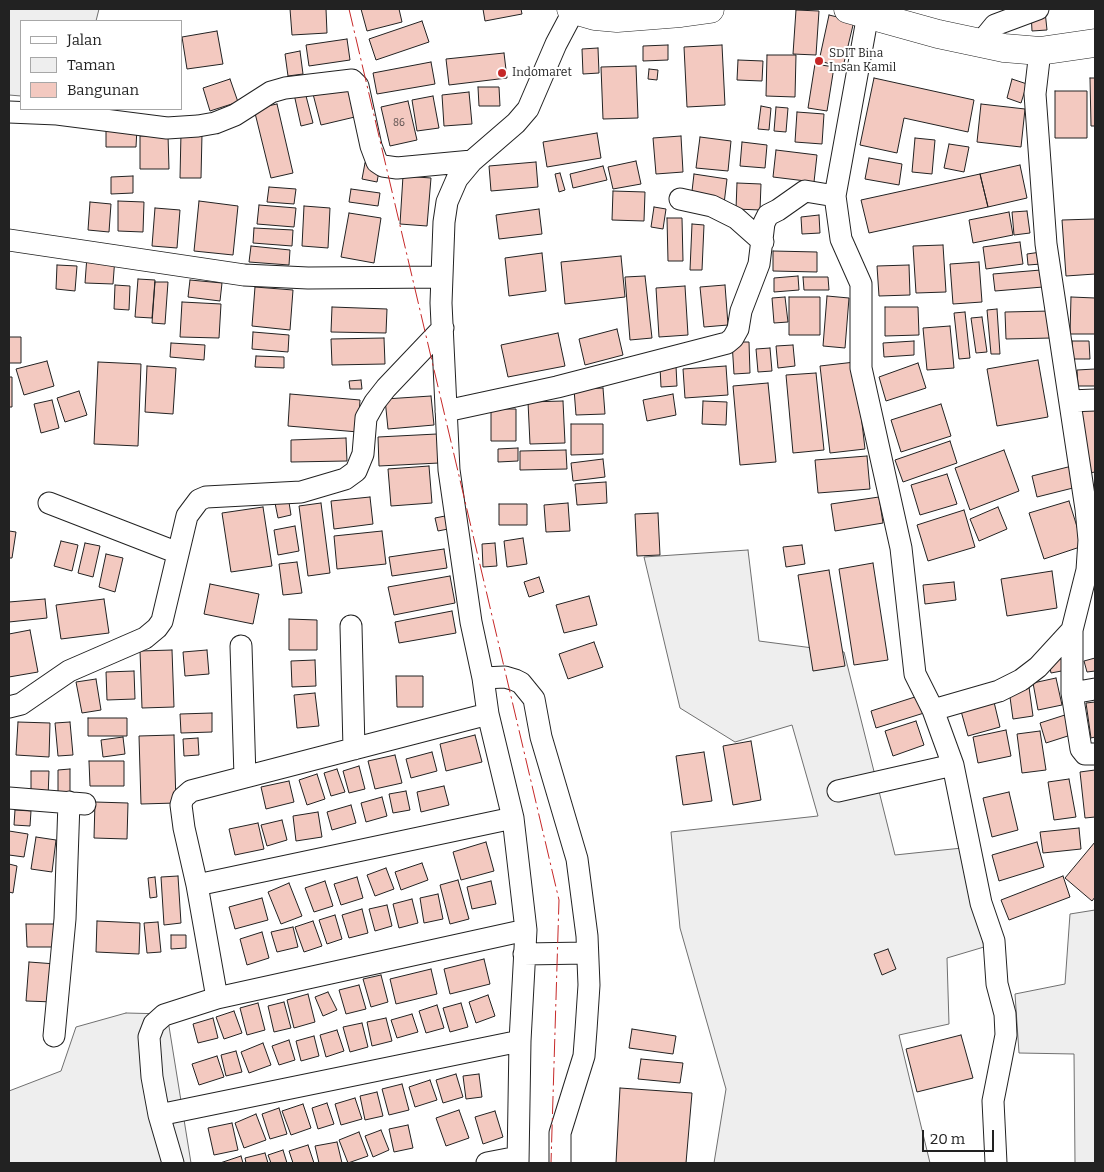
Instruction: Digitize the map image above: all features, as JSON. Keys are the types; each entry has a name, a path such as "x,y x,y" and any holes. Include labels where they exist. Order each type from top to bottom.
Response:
{"street":[{"path":"487,1163 518,1160 520,1041 526,930 512,818 488,714 484,678 471,622 449,470 441,303 447,202 457,179 472,161 516,123 528,109 572,10 595,16 617,18 710,9"},
{"path":"985,45 986,36 995,25 1038,9"},
{"path":"996,1163 993,1101 1006,1035 1005,1014 997,984 994,941 981,903 953,765 933,710 915,674 901,548 862,368 861,284 841,239 834,196 858,11 938,34 985,45 1040,50 1095,43"},
{"path":"1040,50 1035,94 1044,229 1089,540 1087,570 1072,630 1072,693 1081,748 1086,754 1095,754"},
{"path":"9,112 57,114 167,128 198,126 215,123 235,115 271,92 285,88 352,80 358,86 370,146 377,162 397,168 472,161"},
{"path":"446,411 558,387 727,343 733,338 738,329 741,311 760,264 764,222 768,215 805,191 834,196"},
{"path":"680,199 712,206 736,218 763,242"},
{"path":"9,240 244,275 308,278 442,277"},
{"path":"9,707 21,704 88,662 151,634 162,621 187,516 199,500 301,492 345,479 356,471 362,454 366,418 375,402 443,328"},
{"path":"1070,401 1095,400"},
{"path":"49,503 178,553"},
{"path":"351,626 354,749"},
{"path":"933,710 1000,691 1021,680 1038,667 1072,630"},
{"path":"241,646 245,777"},
{"path":"484,678 505,677 515,680 522,683 534,699 541,737 576,859 589,985 584,1056 563,1119 560,1133 560,1163"},
{"path":"1072,693 1095,689"},
{"path":"217,998 197,885 184,828 182,801 191,792 488,714"},
{"path":"838,791 953,765"},
{"path":"9,798 77,803 54,1036"},
{"path":"197,885 512,818"},
{"path":"173,1163 159,1114 152,1076 149,1037 154,1024 160,1017 172,1010 217,998 526,930"},
{"path":"524,954 587,953"},
{"path":"159,1114 520,1041"}],"green space":[{"path":"9,9 99,9 96,20 20,20 20,96 9,95"},
{"path":"748,550 759,641 844,652 895,855 962,848 984,947 947,958 949,1024 899,1035 930,1163 714,1163 726,1089 680,928 671,832 818,816 792,725 735,742 680,708 644,557"},
{"path":"1095,910 1095,1163 1075,1163 1074,1054 1019,1053 1015,994 1065,984 1070,914"},
{"path":"126,1013 167,1014 191,1163 9,1163 9,1091 61,1071 76,1027"}],"building":[{"path":"290,9 326,9 327,33 292,35"},
{"path":"361,9 399,9 402,22 367,31"},
{"path":"483,9 521,9 522,14 485,21"},
{"path":"796,10 819,11 816,55 793,54"},
{"path":"1045,11 1047,30 1032,31 1031,12"},
{"path":"829,15 854,21 843,67 819,61"},
{"path":"422,21 429,42 376,60 369,39"},
{"path":"217,31 223,64 187,69 182,37"},
{"path":"347,39 350,60 309,66 306,45"},
{"path":"668,45 668,60 643,61 643,46"},
{"path":"722,45 725,105 687,107 684,47"},
{"path":"598,48 599,73 583,74 582,49"},
{"path":"300,51 303,74 288,76 285,54"},
{"path":"504,53 507,78 449,85 446,59"},
{"path":"767,55 796,55 795,97 766,96"},
{"path":"738,60 763,61 762,81 737,80"},
{"path":"431,62 435,84 377,94 373,73"},
{"path":"815,64 834,67 827,111 808,108"},
{"path":"636,66 638,118 603,119 601,67"},
{"path":"649,69 658,70 657,80 648,79"},
{"path":"874,78 974,100 968,132 904,118 897,153 860,145"},
{"path":"1090,78 1095,78 1095,126 1091,126"},
{"path":"230,79 238,102 210,111 203,88"},
{"path":"1012,79 1027,84 1021,103 1007,98"},
{"path":"351,85 359,116 321,125 313,94"},
{"path":"478,87 499,87 500,106 479,106"},
{"path":"1055,91 1087,91 1087,138 1055,138"},
{"path":"305,92 313,123 301,126 294,94"},
{"path":"469,92 472,124 444,126 442,95"},
{"path":"433,96 439,128 417,131 412,100"},
{"path":"408,101 417,140 390,146 381,107"},
{"path":"277,104 293,173 271,178 254,109"},
{"path":"981,104 1025,109 1021,147 977,142"},
{"path":"761,106 771,108 769,130 758,129"},
{"path":"776,107 788,108 786,132 774,131"},
{"path":"797,112 824,114 822,144 795,142"},
{"path":"106,127 137,128 136,147 106,147"},
{"path":"181,133 202,134 201,178 180,178"},
{"path":"597,133 601,158 547,167 543,142"},
{"path":"168,135 169,169 140,169 140,136"},
{"path":"681,136 683,172 656,174 653,138"},
{"path":"700,137 731,141 728,171 696,168"},
{"path":"915,138 935,140 932,174 912,172"},
{"path":"742,142 767,145 765,168 740,166"},
{"path":"949,144 969,147 964,172 944,168"},
{"path":"776,150 817,155 814,182 773,177"},
{"path":"869,158 902,164 899,185 865,179"},
{"path":"636,161 641,184 613,189 608,167"},
{"path":"536,162 538,187 491,191 489,166"},
{"path":"365,163 380,166 377,182 362,179"},
{"path":"1020,165 1027,198 988,207 980,174"},
{"path":"603,166 607,180 573,188 570,174"},
{"path":"560,173 565,190 559,192 555,174"},
{"path":"694,174 727,179 724,204 691,200"},
{"path":"980,174 988,207 869,233 861,200"},
{"path":"133,176 133,193 111,194 111,177"},
{"path":"403,176 431,178 427,226 400,224"},
{"path":"737,183 761,184 760,210 736,209"},
{"path":"269,187 296,189 294,204 267,202"},
{"path":"351,189 380,193 378,206 349,202"},
{"path":"613,191 645,192 644,221 612,220"},
{"path":"118,201 144,202 143,232 118,231"},
{"path":"199,201 238,206 233,255 194,251"},
{"path":"90,202 111,204 109,232 88,230"},
{"path":"259,205 296,208 294,227 257,224"},
{"path":"304,206 330,208 328,248 302,246"},
{"path":"654,207 666,209 663,229 651,227"},
{"path":"155,208 180,210 177,248 152,246"},
{"path":"539,209 542,234 499,239 496,215"},
{"path":"1027,211 1030,233 1014,235 1012,212"},
{"path":"1009,212 1013,235 973,243 969,220"},
{"path":"349,213 381,218 374,263 341,257"},
{"path":"819,215 820,233 802,234 801,217"},
{"path":"667,218 682,218 683,261 668,261"},
{"path":"1095,219 1095,274 1066,276 1062,220"},
{"path":"692,224 704,225 702,270 690,270"},
{"path":"254,228 293,230 292,246 253,243"},
{"path":"1020,242 1023,264 986,269 983,247"},
{"path":"943,245 946,292 916,293 913,246"},
{"path":"251,246 290,250 289,265 249,262"},
{"path":"773,251 817,252 817,272 773,271"},
{"path":"1041,252 1041,264 1028,265 1027,254"},
{"path":"542,253 546,291 509,296 505,258"},
{"path":"87,256 115,257 113,284 85,283"},
{"path":"621,256 625,297 565,304 561,262"},
{"path":"979,262 982,302 953,304 950,264"},
{"path":"57,265 77,266 75,291 56,289"},
{"path":"909,265 910,295 879,296 877,266"},
{"path":"1041,270 1043,287 995,291 993,274"},
{"path":"645,276 652,338 630,340 625,277"},
{"path":"798,276 799,290 774,292 774,278"},
{"path":"803,277 828,277 829,290 804,290"},
{"path":"138,279 155,280 152,318 135,317"},
{"path":"190,280 222,283 220,301 188,297"},
{"path":"155,282 168,282 165,324 152,323"},
{"path":"115,285 130,286 129,310 114,309"},
{"path":"725,285 728,325 704,327 700,287"},
{"path":"685,286 688,335 659,337 656,288"},
{"path":"255,287 293,290 290,330 252,326"},
{"path":"827,296 849,298 845,348 823,346"},
{"path":"785,297 788,322 774,323 772,298"},
{"path":"789,297 820,297 820,335 789,335"},
{"path":"1071,297 1095,298 1095,334 1070,334"},
{"path":"182,302 221,304 219,338 180,337"},
{"path":"332,307 387,309 386,333 331,332"},
{"path":"885,307 918,307 919,335 885,336"},
{"path":"997,309 1000,354 991,354 987,310"},
{"path":"1051,311 1052,338 1006,339 1005,312"},
{"path":"965,312 970,358 959,359 954,313"},
{"path":"982,317 987,352 976,353 971,318"},
{"path":"950,326 954,368 927,370 923,328"},
{"path":"617,329 623,355 585,365 579,339"},
{"path":"253,332 289,335 288,352 252,349"},
{"path":"558,333 565,366 508,377 501,345"},
{"path":"9,337 21,337 21,363 9,363"},
{"path":"384,338 385,364 332,365 331,339"},
{"path":"914,341 914,355 884,357 883,343"},
{"path":"1072,341 1089,341 1090,359 1073,359"},
{"path":"732,342 749,342 750,373 734,374"},
{"path":"171,343 205,345 204,360 170,357"},
{"path":"793,345 795,366 778,368 776,346"},
{"path":"770,348 772,371 758,372 756,349"},
{"path":"256,356 284,357 284,368 255,367"},
{"path":"1038,360 1048,417 997,426 987,369"},
{"path":"47,361 54,386 24,395 16,369"},
{"path":"98,362 141,364 138,446 94,444"},
{"path":"855,362 865,449 830,453 820,366"},
{"path":"918,363 926,388 886,401 879,377"},
{"path":"147,366 176,368 173,414 145,412"},
{"path":"676,366 677,386 661,387 660,367"},
{"path":"726,366 728,395 685,398 683,369"},
{"path":"1095,369 1095,386 1078,386 1077,370"},
{"path":"816,373 824,450 793,453 786,375"},
{"path":"9,377 12,377 12,407 9,407"},
{"path":"361,380 362,389 350,389 349,381"},
{"path":"768,383 776,462 740,465 733,386"},
{"path":"603,388 605,414 576,415 574,389"},
{"path":"79,391 87,415 65,422 57,398"},
{"path":"290,394 360,400 358,432 288,426"},
{"path":"673,394 676,415 647,421 643,400"},
{"path":"431,396 434,425 388,429 385,399"},
{"path":"52,400 59,428 41,433 34,404"},
{"path":"563,401 565,443 530,444 528,402"},
{"path":"703,401 727,402 726,425 702,424"},
{"path":"941,404 951,436 901,452 891,420"},
{"path":"1095,404 1095,472 1089,473 1081,405"},
{"path":"491,409 516,409 516,441 491,441"},
{"path":"571,424 603,424 603,454 571,455"},
{"path":"437,434 439,463 379,466 378,437"},
{"path":"346,438 347,461 291,462 291,440"},
{"path":"950,441 957,463 903,482 895,460"},
{"path":"518,448 518,461 498,462 498,449"},
{"path":"566,450 567,469 520,470 520,451"},
{"path":"1004,450 1019,491 970,510 955,468"},
{"path":"867,456 870,489 818,493 815,460"},
{"path":"603,459 605,477 573,481 571,463"},
{"path":"1076,465 1081,486 1037,497 1032,476"},
{"path":"429,466 432,503 391,506 388,469"},
{"path":"947,474 957,504 920,515 911,485"},
{"path":"606,482 607,503 577,505 575,484"},
{"path":"288,496 291,515 278,518 274,498"},
{"path":"370,497 373,524 334,529 331,501"},
{"path":"879,497 883,523 835,531 831,504"},
{"path":"1069,501 1083,546 1044,559 1029,513"},
{"path":"321,503 330,573 308,576 299,506"},
{"path":"568,503 570,531 546,532 544,505"},
{"path":"499,504 527,504 527,525 499,525"},
{"path":"263,507 272,566 231,572 222,513"},
{"path":"998,507 1007,529 979,541 970,519"},
{"path":"964,510 975,547 928,561 917,525"},
{"path":"658,513 660,555 637,556 635,514"},
{"path":"445,516 448,529 438,531 435,518"},
{"path":"295,526 299,551 278,555 274,530"},
{"path":"9,531 16,532 12,558 9,558"},
{"path":"382,531 386,564 337,569 334,536"},
{"path":"523,538 527,564 507,567 504,541"},
{"path":"61,541 78,545 72,571 54,566"},
{"path":"85,543 100,546 93,577 78,573"},
{"path":"495,543 497,566 483,567 482,544"},
{"path":"802,545 805,564 786,567 783,547"},
{"path":"444,549 447,568 392,576 389,557"},
{"path":"106,554 123,558 115,592 99,587"},
{"path":"297,562 302,593 283,595 279,564"},
{"path":"873,563 888,660 854,665 839,569"},
{"path":"829,570 845,666 813,671 798,575"},
{"path":"1052,571 1057,608 1007,616 1001,579"},
{"path":"450,576 455,603 394,615 388,587"},
{"path":"539,577 544,592 529,597 524,582"},
{"path":"954,582 956,600 925,604 923,585"},
{"path":"210,584 259,594 253,624 204,614"},
{"path":"589,596 597,625 564,633 556,605"},
{"path":"45,599 47,618 9,622 9,602"},
{"path":"104,599 109,633 61,639 56,605"},
{"path":"452,611 456,633 399,643 395,622"},
{"path":"289,619 317,620 317,650 289,650"},
{"path":"30,630 38,672 9,677 9,634"},
{"path":"594,642 603,667 568,679 559,654"},
{"path":"172,650 174,707 142,708 140,651"},
{"path":"207,650 209,674 185,676 183,652"},
{"path":"1068,654 1072,669 1051,673 1048,658"},
{"path":"1095,658 1095,671 1087,672 1084,661"},
{"path":"315,660 316,686 292,687 291,661"},
{"path":"134,671 135,699 107,700 106,672"},
{"path":"396,676 423,676 423,707 397,707"},
{"path":"1056,678 1062,705 1038,710 1033,683"},
{"path":"96,679 101,710 82,713 76,682"},
{"path":"1029,687 1033,716 1013,719 1009,690"},
{"path":"315,693 319,726 297,728 294,695"},
{"path":"918,696 924,713 876,728 871,711"},
{"path":"994,702 1000,727 968,736 961,711"},
{"path":"1095,702 1095,737 1091,738 1086,703"},
{"path":"212,713 212,732 181,733 180,714"},
{"path":"1068,714 1074,734 1046,743 1040,723"},
{"path":"88,718 127,718 127,736 88,736"},
{"path":"916,721 924,745 893,756 885,731"},
{"path":"18,722 50,723 49,757 16,755"},
{"path":"70,722 73,755 58,756 55,723"},
{"path":"1006,730 1011,756 978,763 973,737"},
{"path":"1040,731 1046,770 1022,773 1017,734"},
{"path":"174,735 176,803 141,804 139,736"},
{"path":"475,735 482,762 446,771 440,744"},
{"path":"123,737 125,754 103,757 101,740"},
{"path":"198,738 199,755 184,756 183,739"},
{"path":"751,741 761,800 733,805 723,746"},
{"path":"432,752 437,771 411,778 406,759"},
{"path":"704,752 712,801 683,805 676,756"},
{"path":"395,755 402,783 375,789 368,761"},
{"path":"89,761 124,761 124,786 90,786"},
{"path":"359,766 365,789 349,793 343,771"},
{"path":"70,769 70,801 58,801 58,770"},
{"path":"337,769 345,792 331,796 324,773"},
{"path":"1095,770 1095,817 1085,818 1080,772"},
{"path":"31,771 49,771 48,798 31,798"},
{"path":"317,774 325,799 307,805 299,780"},
{"path":"1069,779 1076,817 1054,820 1048,782"},
{"path":"289,781 294,802 266,809 261,787"},
{"path":"444,786 449,805 421,812 417,792"},
{"path":"406,791 410,810 393,813 389,794"},
{"path":"1009,792 1018,830 992,837 983,798"},
{"path":"382,797 387,816 366,822 361,803"},
{"path":"95,802 128,803 127,839 94,838"},
{"path":"351,805 356,823 332,830 327,812"},
{"path":"15,810 31,811 30,826 14,825"},
{"path":"318,812 322,837 296,841 293,816"},
{"path":"282,820 287,840 267,846 261,825"},
{"path":"258,823 264,849 235,855 229,829"},
{"path":"1079,828 1081,849 1043,853 1040,832"},
{"path":"9,831 28,834 24,857 9,855"},
{"path":"36,837 56,840 52,872 31,869"},
{"path":"486,842 494,871 461,880 453,852"},
{"path":"1037,842 1044,867 999,881 992,855"},
{"path":"1095,842 1095,897 1092,901 1065,878"},
{"path":"422,863 428,880 401,890 395,872"},
{"path":"9,864 17,866 13,893 9,892"},
{"path":"386,868 394,889 375,896 367,875"},
{"path":"178,876 181,923 164,925 161,877"},
{"path":"1063,876 1070,897 1009,920 1001,900"},
{"path":"155,877 157,897 150,898 148,878"},
{"path":"357,877 363,898 341,905 334,884"},
{"path":"458,880 469,919 450,924 440,885"},
{"path":"325,881 333,906 314,912 305,888"},
{"path":"491,881 496,904 472,909 467,887"},
{"path":"289,883 302,916 281,924 268,892"},
{"path":"438,894 443,919 424,923 420,898"},
{"path":"262,898 268,920 235,929 229,907"},
{"path":"412,899 418,923 399,928 393,904"},
{"path":"387,905 392,926 375,931 369,909"},
{"path":"362,909 368,933 349,938 342,915"},
{"path":"335,915 342,939 327,944 319,920"},
{"path":"97,921 140,923 139,954 96,952"},
{"path":"313,921 322,946 304,952 295,927"},
{"path":"158,922 161,952 147,953 144,923"},
{"path":"26,924 59,924 59,947 27,947"},
{"path":"293,927 298,947 277,952 271,932"},
{"path":"262,932 269,958 247,965 240,939"},
{"path":"171,935 186,935 186,948 171,949"},
{"path":"888,949 896,969 882,975 874,954"},
{"path":"484,959 490,984 450,994 444,969"},
{"path":"29,962 56,964 54,1002 26,1001"},
{"path":"431,969 437,994 396,1004 390,979"},
{"path":"381,975 388,1002 371,1007 363,979"},
{"path":"359,985 366,1009 346,1014 339,990"},
{"path":"328,992 337,1010 323,1016 315,997"},
{"path":"308,994 315,1022 294,1028 287,1000"},
{"path":"488,995 495,1016 476,1023 469,1002"},
{"path":"284,1002 291,1028 274,1032 268,1006"},
{"path":"258,1003 265,1030 247,1035 240,1008"},
{"path":"461,1003 468,1027 450,1032 443,1008"},
{"path":"437,1005 444,1028 426,1033 419,1011"},
{"path":"234,1011 242,1033 224,1039 216,1017"},
{"path":"412,1014 418,1032 397,1038 391,1020"},
{"path":"213,1018 218,1038 198,1043 193,1024"},
{"path":"386,1018 392,1041 372,1046 367,1022"},
{"path":"362,1023 368,1047 350,1052 343,1027"},
{"path":"632,1029 676,1036 673,1054 629,1048"},
{"path":"337,1030 344,1051 326,1057 320,1035"},
{"path":"961,1035 973,1078 917,1092 906,1049"},
{"path":"314,1036 319,1056 301,1061 296,1041"},
{"path":"289,1040 295,1060 279,1065 272,1046"},
{"path":"263,1043 271,1065 249,1073 241,1052"},
{"path":"236,1051 242,1072 226,1076 221,1055"},
{"path":"217,1056 224,1077 199,1085 192,1064"},
{"path":"641,1059 683,1063 680,1083 638,1079"},
{"path":"456,1074 463,1097 443,1103 436,1080"},
{"path":"479,1074 482,1097 466,1099 463,1076"},
{"path":"430,1080 437,1100 415,1107 409,1087"},
{"path":"402,1084 409,1110 389,1115 382,1089"},
{"path":"620,1088 692,1093 686,1163 616,1163"},
{"path":"377,1092 383,1116 365,1120 360,1096"},
{"path":"355,1098 362,1119 341,1125 335,1104"},
{"path":"327,1103 334,1124 318,1129 312,1108"},
{"path":"303,1104 311,1128 291,1135 282,1111"},
{"path":"279,1108 287,1134 270,1139 262,1114"},
{"path":"459,1110 469,1138 446,1146 436,1118"},
{"path":"495,1111 503,1137 483,1144 475,1117"},
{"path":"256,1114 266,1140 244,1148 235,1123"},
{"path":"232,1123 238,1150 214,1155 208,1128"},
{"path":"408,1125 413,1148 394,1152 389,1129"},
{"path":"381,1130 389,1150 373,1157 365,1136"},
{"path":"359,1132 368,1156 348,1163 339,1140"},
{"path":"337,1142 342,1163 319,1163 315,1146"},
{"path":"308,1145 314,1163 293,1163 289,1151"},
{"path":"283,1150 287,1163 271,1163 268,1155"},
{"path":"265,1153 268,1163 246,1163 245,1158"},
{"path":"241,1156 243,1163 220,1163"}],"power":[{"path":"349,9 559,900 551,1163"}],"place":[{"name":"SDIT Bina Insan Kamil","path":"819,61"},
{"name":"Indomaret","path":"502,73"}]}
